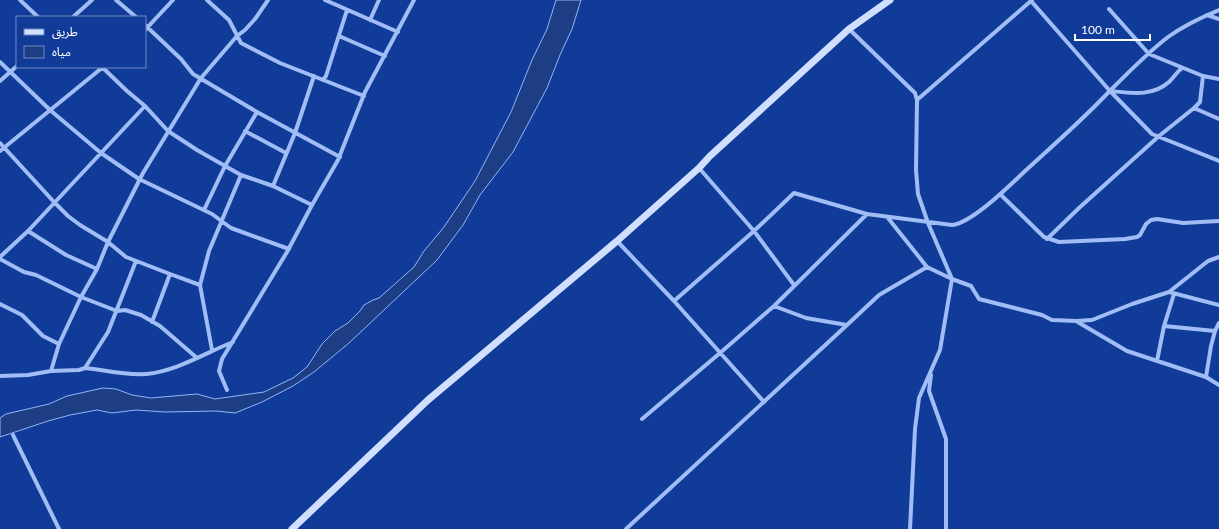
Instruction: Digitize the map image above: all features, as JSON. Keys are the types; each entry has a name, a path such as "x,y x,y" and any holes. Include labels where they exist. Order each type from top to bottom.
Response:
{"street":[{"path":"20,0 37,16"},
{"path":"74,16 92,0"},
{"path":"116,0 135,16"},
{"path":"173,0 146,27 181,59 190,71 256,112 340,157"},
{"path":"206,0 229,20 237,36 246,46 280,63 364,96"},
{"path":"50,371 59,344 81,297 97,269 108,242 140,179 168,131 201,78 237,36 255,19 268,0"},
{"path":"325,0 398,32"},
{"path":"370,20 379,0"},
{"path":"227,390 219,371 222,359 234,342 289,249 312,204 340,157 365,92 414,0"},
{"path":"292,529 428,400 617,240 699,168 710,156 849,29 890,0"},
{"path":"917,100 1032,1 1110,91 1152,134 1219,161"},
{"path":"1109,9 1149,54 1203,76 1219,79"},
{"path":"323,80 326,76 347,10"},
{"path":"674,301 754,231 794,193 867,214 928,223 958,224 967,220 1000,194 1169,37 1207,15 1219,10"},
{"path":"1207,15 1219,19"},
{"path":"849,29 915,93 917,100 916,176 918,194 928,223 952,280 940,350 919,398 915,429 910,529"},
{"path":"339,36 385,56"},
{"path":"0,62 50,110 101,153 140,179 204,210 231,228 289,249"},
{"path":"0,81 16,67"},
{"path":"2,149 101,68"},
{"path":"103,68 145,106 168,131 197,150 241,175 273,186 312,204"},
{"path":"1110,91 1139,94 1156,90 1168,82 1182,68"},
{"path":"273,186 295,134 314,76"},
{"path":"1048,239 1159,136 1200,102 1203,76"},
{"path":"145,106 28,231 0,258 24,272 36,275 81,297 117,311 124,310 141,315 160,326 197,358"},
{"path":"1194,108 1219,119"},
{"path":"204,210 225,166 256,112"},
{"path":"245,132 286,153"},
{"path":"0,144 2,149 54,202 68,216 80,225 108,242 122,254 136,261 200,285"},
{"path":"699,168 754,231 794,285"},
{"path":"212,350 200,285 210,251 241,175"},
{"path":"1000,194 1037,231 1048,239 1059,242 1133,238 1140,235 1144,226 1151,220 1157,219 1183,223 1219,222"},
{"path":"642,419 774,306 867,214"},
{"path":"888,217 927,267 952,280 971,286 979,299 1042,315 1052,320 1092,320 1132,304 1169,292 1208,261 1219,257"},
{"path":"28,231 66,255 97,269"},
{"path":"617,240 674,301 764,402"},
{"path":"85,368 106,335 136,261"},
{"path":"626,529 879,294 927,267"},
{"path":"152,322 170,274"},
{"path":"1169,292 1219,305"},
{"path":"1157,361 1164,326 1174,294"},
{"path":"0,304 22,315 43,336 59,344"},
{"path":"774,306 806,318 847,325"},
{"path":"1076,321 1127,351 1206,376 1219,385"},
{"path":"1206,376 1215,331 1219,325"},
{"path":"1164,326 1215,331"},
{"path":"0,376 28,375 50,371 79,370 85,368 131,374 146,374 180,366 212,350 234,342"},
{"path":"931,370 929,391 946,439 946,529"},
{"path":"1213,381 1219,379"},
{"path":"13,435 59,529"}],"water":[{"path":"556,0 581,0 572,29 547,88 513,152 480,195 463,225 437,260 349,343 314,372 293,386 262,402 235,413 216,411 165,412 136,410 112,413 97,410 48,421 0,437 0,418 6,414 49,404 67,396 103,388 116,389 132,395 151,398 197,394 215,399 264,392 293,378 307,367 322,344 335,331 348,323 364,305 379,298 414,267 424,251 444,227 475,181 511,112 532,60 547,29"}]}
